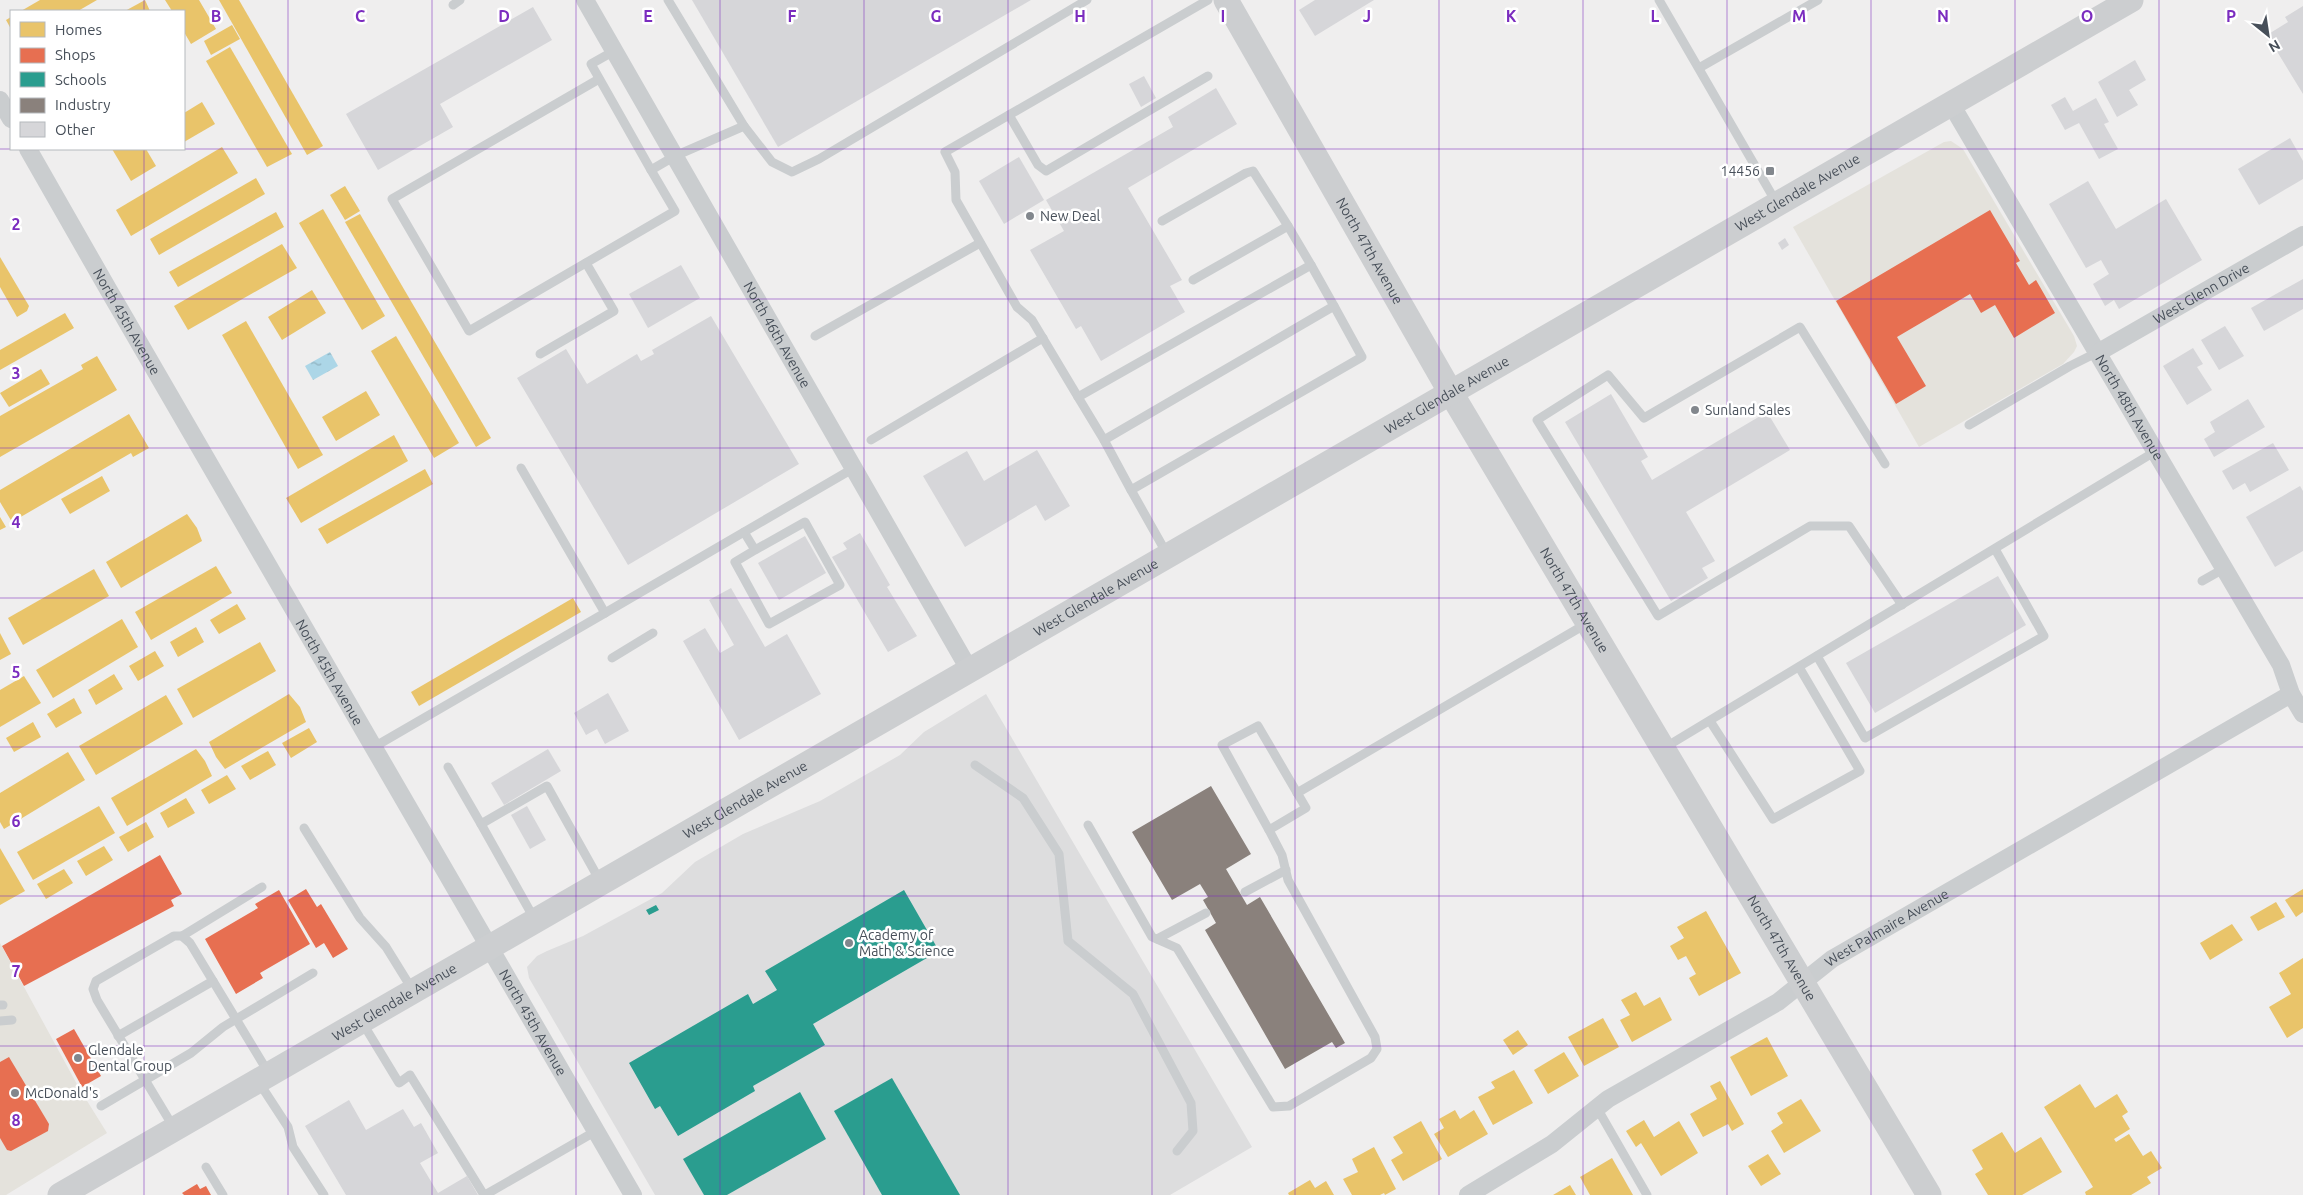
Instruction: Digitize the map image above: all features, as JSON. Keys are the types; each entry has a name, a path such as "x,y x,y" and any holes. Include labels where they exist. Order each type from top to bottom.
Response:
{"main road":[{"name":"North 47th Avenue","path":"1226,0 1451,393 1664,748 1928,1195"},
{"name":"West Glendale Avenue","path":"60,1195 2131,0"}],"street":[{"name":"North 46th Avenue","path":"585,0 970,671"},
{"path":"0,100 10,117"},
{"name":"North 48th Avenue","path":"1951,104 2099,352 2281,665 2291,694 2303,714"},
{"name":"North 45th Avenue","path":"29,150 211,469 633,1195"},
{"name":"West Glenn Drive","path":"2099,352 2303,235"},
{"name":"West Palmaire Avenue","path":"1468,1195 1552,1144 1608,1099 1778,1002 1832,959 2291,694"}],"lane":[{"path":"668,0 744,126 772,162 792,172 827,154 1087,0"},
{"path":"1168,556 1104,440 1032,320 1017,307 956,200 955,172 945,154 949,149 1208,0"},
{"path":"1659,0 1778,204"},
{"path":"1699,68 1818,0"},
{"path":"599,78 392,199 469,331 675,211 651,170 599,78 591,64 614,50"},
{"path":"1009,115 1038,166 1046,172 1208,76"},
{"path":"651,170 675,156 744,126"},
{"path":"1131,490 1362,357 1311,265 1253,171 1246,173 1162,222"},
{"path":"1193,280 1288,226"},
{"path":"815,336 980,243"},
{"path":"540,354 614,311 586,263"},
{"path":"1078,397 1311,265"},
{"path":"1104,440 1334,306"},
{"path":"1885,464 1800,327 1644,418 1608,375 1537,420 1658,616 1810,526 1849,526 1902,605"},
{"path":"871,440 1043,338"},
{"path":"1969,425 2070,366 2099,352"},
{"path":"1664,748 2156,451"},
{"path":"521,468 605,613"},
{"path":"374,747 854,468"},
{"path":"806,522 840,584 769,624 735,562 755,550 806,522"},
{"path":"744,532 755,550"},
{"path":"1817,656 1865,738 2044,636 1995,549"},
{"path":"2202,581 2224,568"},
{"path":"1297,792 1588,622"},
{"path":"612,658 653,633"},
{"path":"1710,721 1773,820 1860,771 1799,667"},
{"path":"1088,825 1152,937 1177,948 1273,1107 1289,1106 1371,1058 1377,1049 1376,1037 1288,880 1282,855 1222,745 1258,726 1306,808 1269,830"},
{"path":"975,765 1024,798 1059,854 1068,941 1132,994 1191,1103 1193,1131 1177,1151"},
{"path":"448,767 535,921"},
{"path":"481,824 547,786 602,883"},
{"path":"304,828 360,918 386,947 413,992"},
{"path":"1244,892 1286,870"},
{"path":"175,1129 118,1036 97,1000 93,989 96,981 174,936 182,936 262,887"},
{"path":"1157,940 1206,913"},
{"path":"182,936 190,943 236,1019 288,1127 292,1148 324,1195"},
{"path":"101,1106 191,1053 222,1027 313,973"},
{"path":"118,1036 213,981"},
{"path":"0,1021 12,1020"},
{"path":"362,1021 399,1083 410,1075 485,1195 596,1131"},
{"path":"1597,1108 1647,1195"},
{"path":"206,1167 223,1195"}],"shaded area":[{"path":"1951,141 1963,149 2074,336 2077,346 2063,364 1919,447 1793,227 1944,142"},
{"name":"Academy of Math & Science","path":"986,694 1252,1147 1170,1195 655,1195 529,978 527,967 537,956 583,936 662,893 695,862 743,834 820,801 900,755 924,732"},
{"path":"0,943 79,1088 107,1133 6,1195 0,1195"}],"water":[{"path":"330,352 338,366 313,380 305,366"}],"building: Homes":[{"path":"40,0 97,0 80,10 23,10"},
{"path":"145,0 150,10 127,10"},
{"path":"165,0 199,0 216,29 191,44 185,34 185,10 171,10"},
{"path":"219,0 239,0 323,146 307,155"},
{"path":"10,18 10,27 6,20"},
{"path":"232,25 240,39 211,55 204,41"},
{"path":"230,47 292,154 267,167 206,61"},
{"path":"202,102 215,124 185,141 185,112"},
{"path":"222,147 238,173 131,236 116,210"},
{"path":"113,150 147,150 156,166 131,181"},
{"path":"256,178 265,194 159,255 150,239"},
{"path":"345,186 360,211 345,220 330,195"},
{"path":"323,209 385,316 362,330 299,223"},
{"path":"276,212 284,227 178,287 169,272"},
{"path":"360,214 491,438 476,447 345,222"},
{"path":"282,244 297,268 188,330 174,306"},
{"path":"0,257 29,306 27,311 17,317 0,287"},
{"path":"312,290 326,313 282,340 268,317"},
{"path":"65,313 74,328 0,370 0,350"},
{"path":"246,321 323,455 298,469 222,335"},
{"path":"396,336 459,443 434,458 371,351"},
{"path":"97,356 117,390 0,457 0,416 83,369 81,365"},
{"path":"41,369 50,384 9,407 0,393"},
{"path":"366,391 380,415 336,441 322,417"},
{"path":"129,414 149,448 133,457 131,453 12,522 0,502 0,490"},
{"path":"394,435 408,461 301,523 286,498"},
{"path":"425,469 433,484 327,544 318,529"},
{"path":"102,476 110,491 70,514 61,499"},
{"path":"187,514 197,528 202,541 121,588 106,562"},
{"path":"0,517 6,527 0,530"},
{"path":"216,566 232,593 151,640 135,612"},
{"path":"94,569 109,596 23,645 8,618"},
{"path":"573,598 581,612 419,706 411,692"},
{"path":"237,604 246,619 219,634 210,620"},
{"path":"122,619 138,647 53,698 36,670"},
{"path":"196,627 204,642 178,657 170,642"},
{"path":"0,633 11,654 0,660"},
{"path":"260,642 276,671 193,718 177,689"},
{"path":"155,651 164,666 138,681 129,666"},
{"path":"114,674 123,689 96,705 88,690"},
{"path":"24,676 41,703 0,727 0,690"},
{"path":"289,694 300,707 306,722 225,769 216,757 209,742"},
{"path":"166,695 183,724 96,775 79,746"},
{"path":"74,698 82,713 56,728 47,714"},
{"path":"33,722 41,737 14,752 6,738"},
{"path":"309,728 317,742 291,758 282,743"},
{"path":"196,749 205,761 212,776 127,826 111,798"},
{"path":"268,751 276,765 250,780 241,766"},
{"path":"68,752 85,780 4,829 0,822 0,793"},
{"path":"227,775 236,789 209,804 201,790"},
{"path":"186,798 195,813 168,828 160,813"},
{"path":"99,806 115,833 33,880 17,852"},
{"path":"146,822 154,837 128,852 119,837"},
{"path":"104,846 113,860 86,876 77,861"},
{"path":"0,848 25,891 0,905"},
{"path":"64,869 73,883 46,899 37,884"},
{"path":"2303,889 2303,912 2296,917 2285,900"},
{"path":"2276,902 2285,917 2258,931 2250,917"},
{"path":"1706,911 1741,973 1699,996 1689,978 1696,974 1686,956 1678,960 1670,946 1684,938 1677,927"},
{"path":"2232,924 2243,940 2210,960 2200,943"},
{"path":"2303,958 2303,1028 2287,1038 2269,1007 2291,994 2279,973"},
{"path":"1636,992 1644,1006 1660,997 1672,1020 1632,1042 1620,1020 1630,1015 1621,1000"},
{"path":"1603,1018 1619,1047 1584,1066 1568,1037"},
{"path":"1518,1030 1528,1045 1513,1055 1503,1040"},
{"path":"1767,1037 1788,1076 1751,1096 1730,1057"},
{"path":"1564,1052 1579,1076 1548,1094 1534,1070"},
{"path":"1514,1070 1533,1103 1493,1125 1478,1097 1495,1088 1491,1082"},
{"path":"1720,1081 1744,1124 1732,1131 1728,1124 1703,1137 1690,1114 1717,1099 1710,1086"},
{"path":"2080,1084 2095,1108 2117,1094 2128,1112 2122,1116 2130,1129 2114,1139 2116,1142 2129,1134 2143,1156 2151,1151 2162,1168 2147,1177 2151,1183 2131,1195 2086,1195 2085,1192 2093,1187 2044,1107"},
{"path":"1801,1099 1821,1131 1784,1153 1771,1131 1783,1123 1777,1113"},
{"path":"1455,1110 1460,1119 1474,1110 1488,1134 1448,1157 1434,1134 1444,1128 1439,1119"},
{"path":"1644,1120 1654,1137 1679,1121 1698,1153 1661,1176 1641,1143 1636,1147 1626,1131"},
{"path":"1421,1121 1442,1159 1403,1181 1391,1160 1403,1153 1393,1137"},
{"path":"2002,1132 2015,1153 2041,1137 2062,1172 2022,1195 1988,1195 1975,1174 1983,1169 1972,1150"},
{"path":"1374,1147 1396,1189 1385,1195 1384,1193 1380,1195 1352,1195 1343,1179 1358,1172 1352,1159"},
{"path":"1768,1154 1781,1174 1761,1186 1748,1166"},
{"path":"1612,1158 1633,1195 1590,1195 1580,1177"},
{"path":"1310,1180 1315,1188 1326,1181 1334,1195 1289,1195 1288,1193"},
{"path":"1570,1185 1576,1195 1553,1195"}],"building: Shops":[{"path":"1990,210 2020,261 2016,263 2029,285 2036,280 2055,313 2014,338 1995,305 1981,313 1970,294 1897,337 1926,386 1896,404 1836,301"},
{"path":"160,855 182,894 171,900 174,906 24,986 2,946"},
{"path":"306,889 317,907 321,904 348,949 333,958 324,943 316,948 288,900"},
{"path":"279,890 310,944 260,973 263,978 236,994 205,939 258,908 255,904"},
{"name":"Glendale Dental Group","path":"74,1029 101,1076 82,1087 56,1039"},
{"name":"McDonald's","path":"9,1057 49,1124 48,1131 11,1151 7,1150 0,1138 0,1062"},
{"path":"197,1184 200,1189 206,1186 211,1195 184,1195 182,1193"}],"building: Schools":[{"path":"904,890 939,951 813,1024 825,1045 753,1086 755,1091 678,1136 660,1106 655,1109 629,1063 748,994 753,1004 777,990 765,971"},
{"path":"656,905 659,910 649,915 646,910"},
{"path":"892,1078 960,1195 882,1195 834,1111"},
{"path":"800,1092 826,1139 727,1195 704,1195 683,1159"}],"building: Industry":[{"path":"1211,786 1251,854 1226,869 1247,905 1260,897 1345,1043 1336,1048 1332,1042 1285,1069 1205,930 1216,923 1203,900 1208,897 1200,884 1172,900 1132,832"}],"building: Other":[{"path":"692,0 1031,0 778,147"},
{"path":"1315,0 1374,0 1315,36 1299,10"},
{"path":"2303,6 2303,94 2267,35 2288,22 2285,17"},
{"path":"533,7 552,40 440,104 453,127 378,170 346,114"},
{"path":"2135,60 2146,80 2129,90 2138,105 2117,117 2098,82"},
{"path":"1144,76 1156,98 1141,107 1129,84"},
{"path":"1216,88 1237,124 1128,188 1182,280 1170,286 1185,312 1101,361 1081,326 1076,329 1030,250 1064,231 1046,200 1173,127 1168,117"},
{"path":"2065,97 2073,111 2096,98 2109,122 2104,124 2118,149 2099,159 2079,123 2065,130 2051,105"},
{"path":"2290,138 2303,161 2303,179 2259,205 2238,169"},
{"path":"1019,157 1044,200 1004,224 979,181"},
{"path":"2088,181 2116,229 2166,199 2202,260 2119,309 2114,300 2105,306 2093,284 2109,274 2101,260 2086,268 2049,204"},
{"path":"1785,238 1789,245 1782,250 1778,243"},
{"path":"681,265 700,298 648,328 629,294"},
{"path":"2303,279 2303,309 2264,331 2251,308"},
{"path":"711,316 799,464 628,565 517,378 566,349 587,384 637,354 641,361 654,354 652,350"},
{"path":"2225,326 2244,356 2219,370 2201,340"},
{"path":"2193,348 2203,364 2197,367 2212,390 2187,405 2163,366"},
{"path":"1611,394 1648,457 1641,461 1652,480 1767,412 1790,450 1686,512 1715,561 1702,568 1708,578 1671,601 1565,422"},
{"path":"2248,399 2265,427 2214,457 2204,439 2215,432 2210,422"},
{"path":"2273,443 2289,470 2250,492 2245,483 2233,490 2222,471"},
{"path":"1037,450 1070,506 1045,521 1036,505 965,547 923,476 967,451 984,481"},
{"path":"2300,486 2303,491 2303,551 2275,567 2246,517"},
{"path":"860,533 890,585 887,587 917,636 888,652 832,557 847,549 843,543"},
{"path":"805,536 826,573 779,600 758,563"},
{"path":"1998,576 2026,625 1875,713 1846,663"},
{"path":"731,588 765,647 787,634 821,694 739,740 683,641 705,628 720,653 734,645 709,600"},
{"path":"608,693 629,731 605,744 597,729 586,735 574,713"},
{"path":"548,749 561,771 504,805 491,783"},
{"path":"527,806 546,840 530,849 511,815"},
{"path":"349,1100 366,1130 403,1109 414,1127 421,1123 438,1153 420,1163 438,1193 467,1176 478,1195 346,1195 305,1126"}],"place":[{"name":"14456","path":"1770,171"},
{"name":"New Deal","path":"1030,216"},
{"name":"Sunland Sales","path":"1695,410"},
{"name":"Academy of Math & Science","path":"849,943"},
{"name":"Glendale Dental Group","path":"78,1058"},
{"name":"McDonald's","path":"15,1093"}]}
